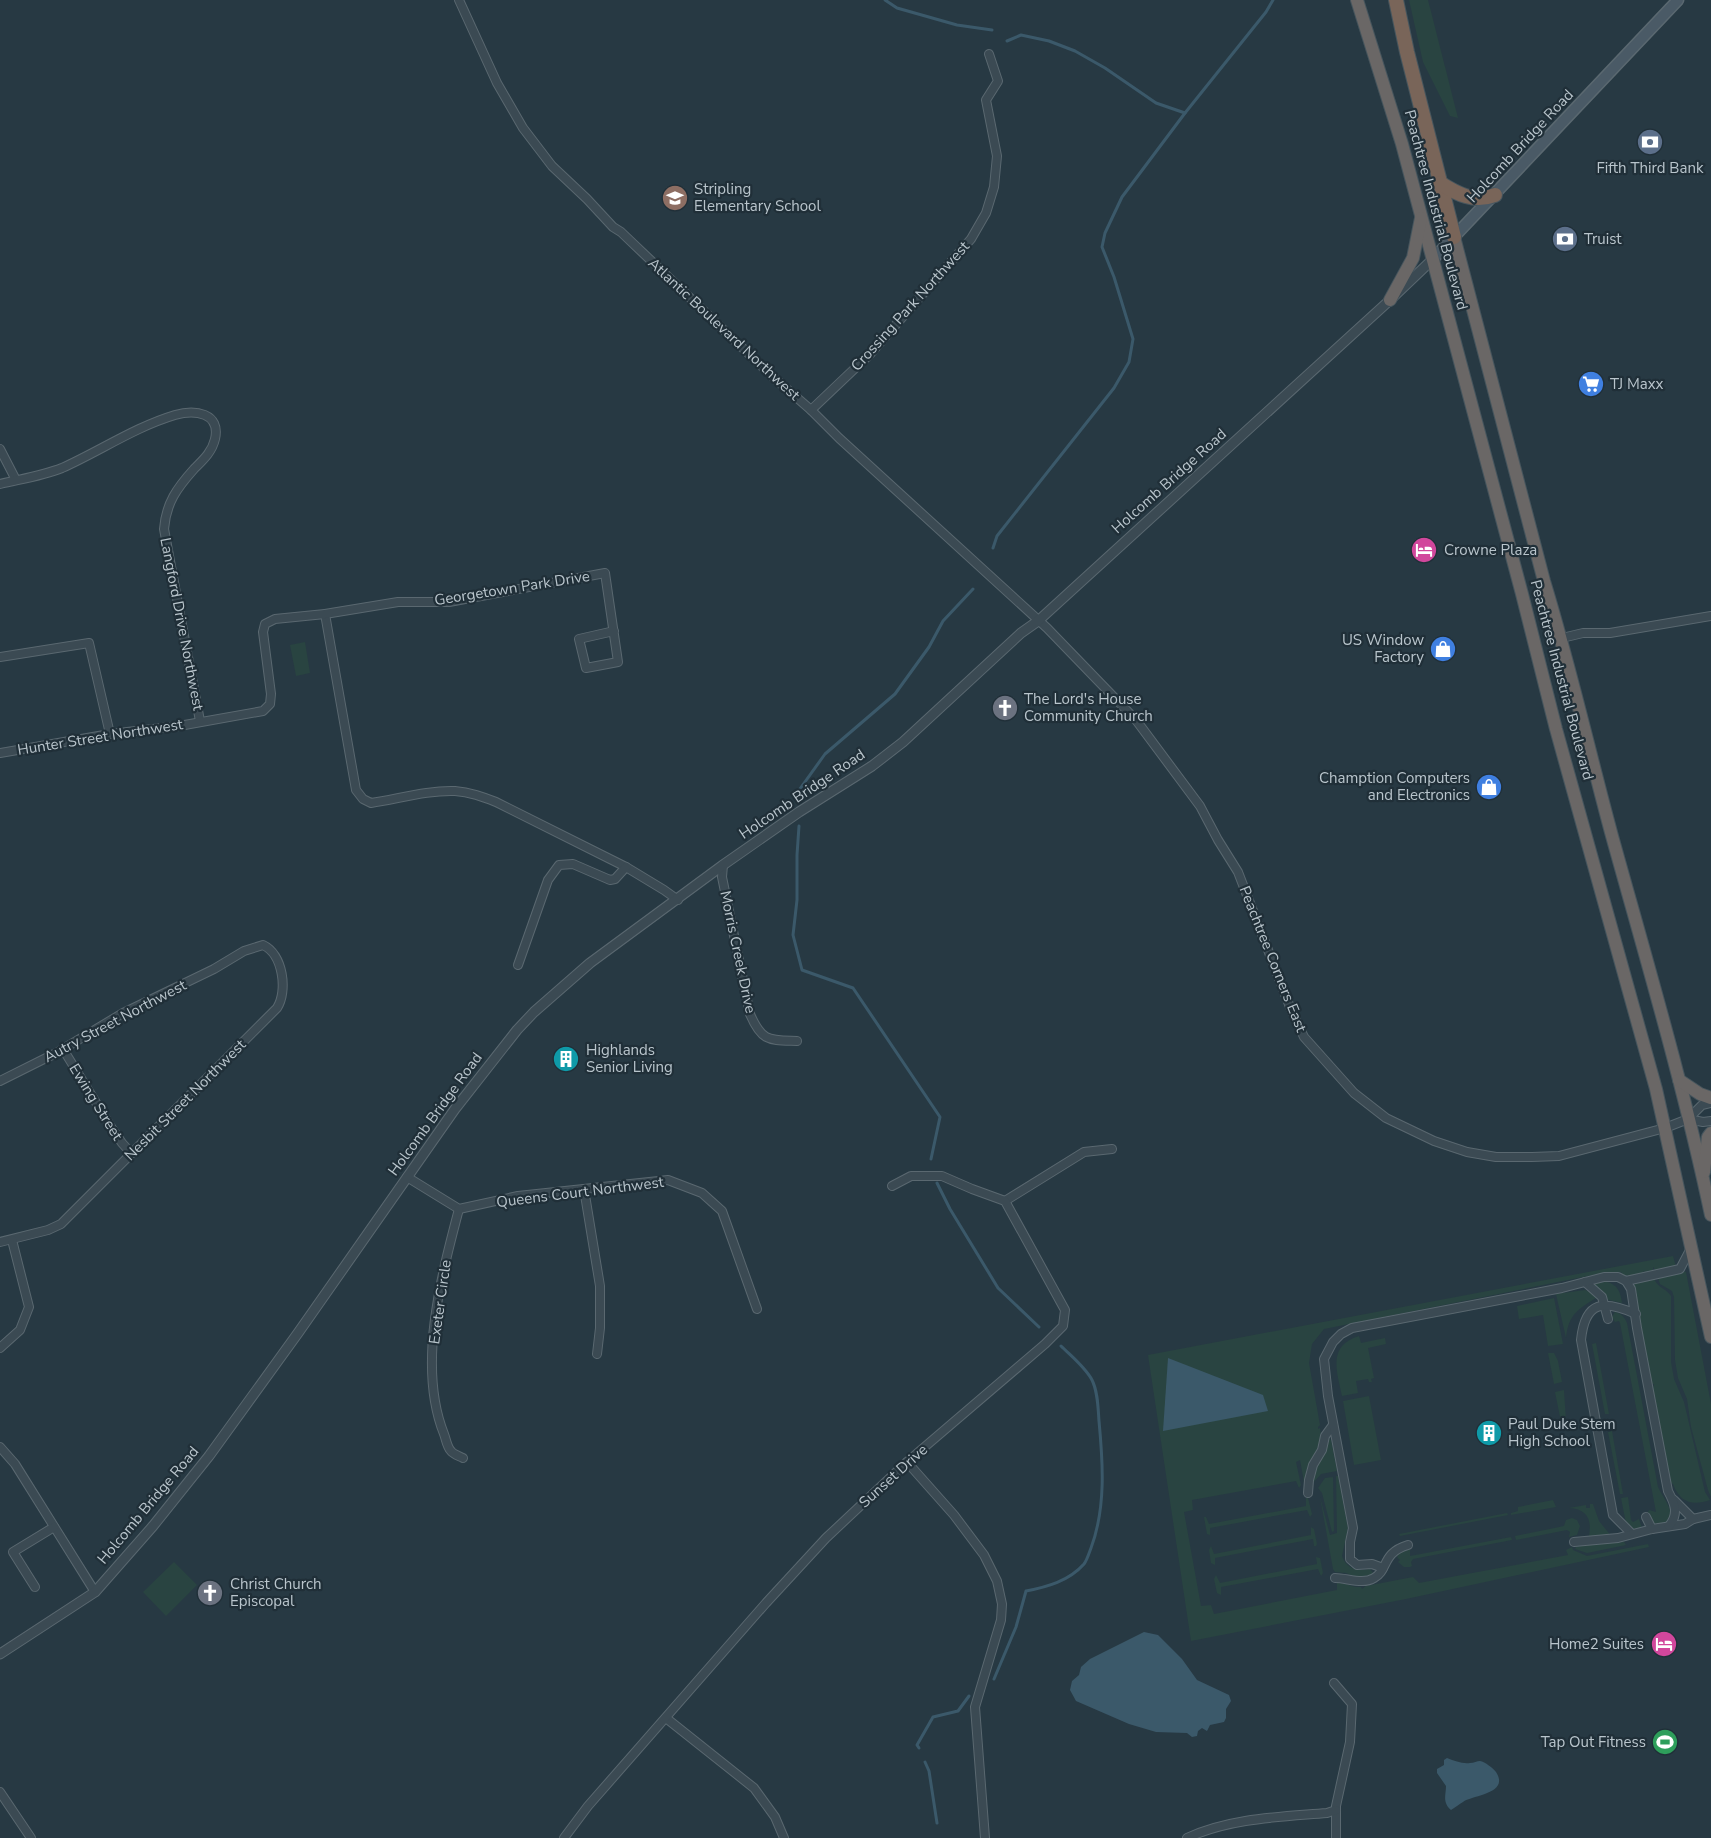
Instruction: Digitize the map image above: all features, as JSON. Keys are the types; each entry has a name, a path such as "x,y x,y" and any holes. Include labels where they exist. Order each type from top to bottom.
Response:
{"highway":[{"name":"Peachtree Industrial Boulevard","path":"1357,0 1421,214 1558,736 1656,1089 1711,1337"},
{"name":"Peachtree Industrial Boulevard","path":"1396,0 1440,183 1544,581 1562,638 1607,816 1679,1080 1711,1215"},
{"path":"1440,183 1453,192 1471,198 1487,198 1495,195"},
{"path":"1390,300 1413,258 1421,214"},
{"path":"1679,1080 1700,1094 1711,1098"},
{"path":"1703,1179 1708,1137 1711,1133"}],"main road":[{"name":"Holcomb Bridge Road","path":"1433,259 1678,0"}],"street":[{"name":"Atlantic Boulevard Northwest","path":"459,0 497,83 523,128 552,166 613,227 621,232 772,376 1038,621"},
{"name":"Crossing Park Northwest","path":"811,410 879,344 971,239 986,213 994,187 997,156 986,100 998,81 989,54"},
{"name":"Holcomb Bridge Road","path":"0,1654 95,1592 153,1526 209,1455 298,1333 468,1092 534,1012 590,963 723,865 872,766 903,742 1433,259"},
{"name":"Langford Drive Northwest","path":"0,484 60,469 140,429 177,414 196,414 212,418 217,430 211,451 172,498 166,510 164,529 200,721 263,711 270,704 271,694 263,632 265,624 275,619 325,614"},
{"path":"0,449 16,480"},
{"name":"Georgetown Park Drive","path":"325,614 398,602 449,602 604,573 614,631 618,662 586,668 579,639 614,631"},
{"path":"325,614 357,790 363,799 371,803 456,791 480,795 626,867 678,900"},
{"path":"1562,638 1583,633 1610,633 1711,616"},
{"name":"Peachtree Corners East","path":"1038,621 1093,674 1136,720 1200,806 1238,872 1304,1037 1354,1093 1386,1118 1434,1142 1467,1152 1496,1157 1559,1156 1665,1128 1688,1119"},
{"path":"0,657 88,643 110,734"},
{"name":"Hunter Street Northwest","path":"0,753 200,721"},
{"path":"518,965 549,880 560,865 573,864 610,880 615,879 626,867"},
{"name":"Morris Creek Drive","path":"723,865 722,877 750,1014 757,1030 770,1040 797,1041"},
{"name":"Nesbit Street Northwest","path":"0,1242 48,1230 61,1224 280,1006 284,987 282,975 271,949 263,945 244,951 230,959"},
{"name":"Autry Street Northwest","path":"0,1081 63,1049 123,1013 230,959"},
{"name":"Ewing Street","path":"63,1049 116,1135 131,1153"},
{"path":"1688,1119 1699,1107 1711,1103"},
{"path":"1688,1119 1703,1122 1711,1120"},
{"path":"892,1186 911,1176 942,1176 1005,1201 1084,1152 1112,1149"},
{"path":"407,1177 459,1209"},
{"name":"Queens Court Northwest","path":"459,1209 518,1196 668,1180 702,1193 722,1210 757,1309"},
{"path":"584,1189 600,1286 600,1328 597,1354"},
{"name":"Sunset Drive","path":"564,1838 588,1806 826,1538 907,1462 1063,1326 1065,1310 1005,1201"},
{"name":"Exeter Circle","path":"459,1209 448,1250 433,1326 432,1380 438,1421 450,1451 463,1458"},
{"path":"0,1348 20,1330 29,1307 12,1240"},
{"path":"1626,1281 1680,1269 1691,1249"},
{"path":"1383,1568 1372,1564 1357,1565 1350,1559 1353,1528 1328,1396 1324,1359 1333,1342 1352,1328 1604,1277 1618,1277 1626,1281 1631,1289 1668,1491 1676,1510 1676,1516 1669,1526"},
{"path":"1585,1282 1602,1297 1608,1319"},
{"path":"1631,1533 1613,1515 1581,1340 1583,1322 1590,1312 1602,1305 1618,1306 1636,1314"},
{"path":"1308,1493 1313,1465 1322,1450 1325,1436 1334,1425"},
{"path":"0,1447 15,1464 95,1592"},
{"path":"907,1462 954,1515 984,1555 1000,1592 1001,1620 975,1707 985,1838"},
{"path":"1672,1499 1693,1519"},
{"path":"1574,1542 1618,1538 1631,1533 1685,1524 1693,1519 1711,1515"},
{"path":"1646,1517 1652,1529"},
{"path":"35,1587 12,1552 54,1527"},
{"path":"1335,1578 1358,1581 1374,1578 1383,1568 1389,1556 1400,1547 1408,1545"},
{"path":"1334,1683 1352,1704 1350,1742 1336,1810 1336,1838"},
{"path":"666,1718 754,1788 776,1817 784,1838"},
{"path":"0,1792 31,1838"},
{"path":"1187,1838 1199,1832 1250,1820 1327,1813 1336,1810"}],"green space":[{"path":"1409,0 1428,0 1458,118 1450,116 1423,62"},
{"path":"305,642 310,673 296,676 290,645"},
{"path":"1673,1256 1676,1267 1655,1272 1653,1267 1653,1272 1644,1271 1634,1276 1623,1275 1621,1272 1598,1274 1324,1329 1312,1344 1309,1363 1320,1425 1318,1429 1320,1428 1321,1434 1304,1482 1300,1460 1296,1462 1301,1485 1299,1488 1296,1481 1192,1500 1193,1510 1184,1512 1201,1606 1211,1605 1214,1614 1337,1590 1337,1583 1362,1589 1366,1586 1413,1577 1419,1583 1568,1555 1566,1550 1572,1547 1573,1550 1587,1556 1648,1544 1649,1547 1406,1599 1191,1641 1148,1355"},
{"path":"1682,1271 1686,1272 1711,1404 1711,1497 1691,1427 1687,1399 1678,1378 1675,1360 1674,1297 1672,1291 1660,1284 1658,1278"},
{"path":"1654,1279 1671,1296 1671,1362 1674,1379 1684,1402 1705,1492 1710,1500 1704,1502 1693,1503 1683,1499 1671,1483 1653,1389 1654,1384 1652,1384 1635,1296 1637,1292 1632,1285"},
{"path":"1602,1281 1611,1283 1616,1288 1622,1303 1605,1299 1591,1283"},
{"path":"1585,1290 1594,1294 1596,1298 1572,1318 1566,1338 1556,1294"},
{"path":"1554,1298 1563,1344 1548,1346 1543,1315 1519,1319 1517,1306"},
{"path":"1615,1312 1619,1313 1627,1323 1658,1487 1671,1512 1670,1521 1663,1524 1653,1523 1648,1512 1649,1510 1656,1512 1620,1323 1615,1322 1612,1317"},
{"path":"1359,1336 1361,1343 1385,1338 1386,1344 1368,1348 1374,1378 1371,1379 1372,1382 1368,1379 1356,1381 1358,1393 1342,1396 1337,1369 1338,1353 1349,1340"},
{"path":"1596,1343 1609,1414 1605,1414 1592,1344"},
{"path":"1548,1353 1554,1353 1558,1361 1562,1382 1554,1384"},
{"path":"1564,1390 1566,1421 1561,1422 1555,1392"},
{"path":"1369,1396 1381,1460 1354,1465 1343,1401"},
{"path":"1612,1431 1623,1494 1620,1494 1608,1432"},
{"path":"1329,1439 1337,1471 1321,1474 1313,1483 1315,1471"},
{"path":"1336,1476 1338,1476 1348,1528 1342,1556 1350,1567 1357,1570 1370,1569 1373,1573 1371,1575 1356,1577 1335,1572 1333,1569 1320,1497 1330,1535 1337,1533"},
{"path":"1333,1477 1334,1531 1332,1532 1322,1493 1318,1488 1325,1478"},
{"path":"1628,1497 1631,1520 1633,1522 1639,1519 1642,1528 1634,1529 1626,1523 1621,1498"},
{"path":"1306,1498 1308,1498 1312,1514 1310,1517 1307,1510 1210,1528 1210,1535 1207,1534 1204,1517 1209,1524 1306,1506"},
{"path":"1553,1500 1556,1507 1511,1515 1518,1511 1518,1507"},
{"path":"1590,1504 1593,1504 1599,1521 1612,1537 1591,1538 1587,1516 1580,1510 1569,1508 1586,1505 1586,1508 1590,1508"},
{"path":"1507,1513 1508,1515 1400,1536 1399,1534"},
{"path":"1572,1518 1577,1520 1580,1526 1577,1535 1569,1537 1570,1532 1567,1530 1516,1540 1515,1536 1564,1526 1566,1520"},
{"path":"1311,1527 1314,1529 1316,1546 1314,1546 1313,1539 1215,1558 1215,1565 1211,1563 1209,1550 1211,1546 1214,1554 1311,1535"},
{"path":"1511,1537 1512,1540 1413,1559 1410,1567 1404,1567 1398,1562 1400,1560 1397,1557 1408,1549 1410,1549 1410,1556"},
{"path":"1624,1542 1626,1545 1587,1553 1575,1549 1590,1544"},
{"path":"1316,1557 1320,1558 1323,1573 1321,1576 1318,1569 1221,1587 1221,1595 1217,1593 1214,1579 1216,1575 1220,1583 1317,1564"},
{"path":"174,1562 197,1585 166,1616 143,1592"}],"water":[{"path":"1168,1358 1263,1395 1268,1411 1163,1431"},
{"path":"1144,1632 1158,1635 1182,1659 1197,1680 1229,1695 1231,1701 1226,1709 1224,1722 1210,1725 1207,1731 1202,1728 1198,1731 1197,1736 1192,1737 1187,1733 1156,1732 1129,1724 1076,1701 1070,1690 1072,1681 1079,1675 1081,1667 1090,1659"},
{"path":"1447,1758 1464,1763 1480,1761 1484,1763 1496,1772 1499,1779 1498,1785 1488,1793 1468,1800 1451,1810 1445,1801 1446,1786 1437,1773 1437,1769 1444,1765 1444,1760"}],"waterway":[{"path":"885,0 897,8 957,25 992,30"},
{"path":"993,548 997,536 1114,388 1129,362 1133,339 1102,247 1105,233 1122,197 1273,0"},
{"path":"1007,41 1021,35 1049,41 1075,51 1105,68 1156,103 1185,113"},
{"path":"797,793 825,754 895,694 929,647 943,621 973,589"},
{"path":"799,826 797,900 793,935 802,970 853,988 940,1117 931,1159"},
{"path":"937,1183 950,1209 998,1288 1039,1327"},
{"path":"994,1679 1016,1627 1026,1591 1050,1585 1072,1575 1084,1564 1096,1533 1101,1501 1102,1469 1098,1405 1092,1380 1061,1346"},
{"path":"919,1748 917,1745 933,1717 958,1711 969,1696"},
{"path":"925,1762 929,1771 937,1823"}],"place":[{"name":"Fifth Third Bank","path":"1650,142"},
{"name":"Stripling Elementary School","path":"675,198"},
{"name":"Truist","path":"1565,239"},
{"name":"TJ Maxx","path":"1591,384"},
{"name":"Crowne Plaza","path":"1424,550"},
{"name":"US Window Factory","path":"1443,649"},
{"name":"The Lord's House Community Church","path":"1005,708"},
{"name":"Chamption Computers and Electronics","path":"1489,787"},
{"name":"Highlands Senior Living","path":"566,1059"},
{"name":"Paul Duke Stem High School","path":"1489,1433"},
{"name":"Christ Church Episcopal","path":"210,1593"},
{"name":"Home2 Suites","path":"1664,1644"},
{"name":"Tap Out Fitness","path":"1665,1742"}]}
